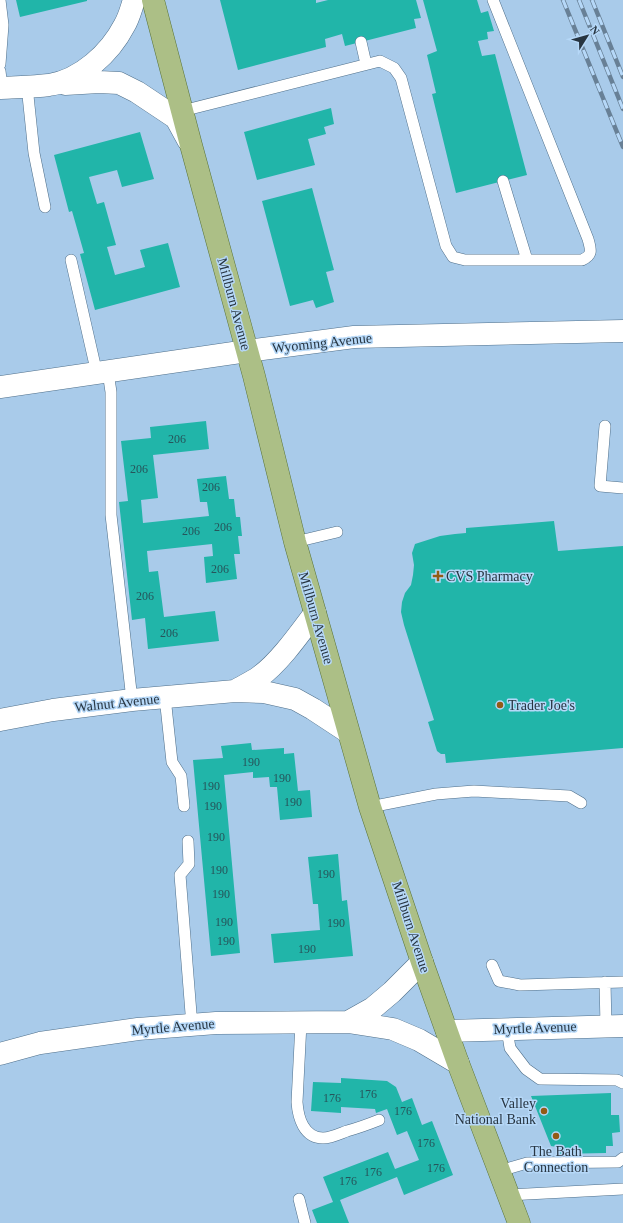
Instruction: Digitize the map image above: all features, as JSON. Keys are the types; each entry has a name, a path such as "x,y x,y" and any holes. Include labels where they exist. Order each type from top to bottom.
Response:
{"main road":[{"name":"Millburn Avenue","path":"153,0 272,446 295,542 370,807 422,962 458,1063 519,1223"}],"street":[{"path":"50,85 67,79 87,68 105,53 116,40 125,24 134,0"},
{"path":"1,82 27,86 99,82 119,83 137,92 176,118 191,145"},
{"name":"Wyoming Avenue","path":"0,387 354,337 623,331"},
{"name":"Walnut Avenue","path":"235,691 260,677 283,654 315,613"},
{"name":"Walnut Avenue","path":"0,720 53,710 132,700 235,691 264,692 296,699 314,709 348,732"},
{"name":"Myrtle Avenue","path":"348,1022 373,1008 422,962"},
{"name":"Myrtle Avenue","path":"0,1054 40,1043 138,1029 216,1023 348,1022 393,1029 419,1040 458,1063"},
{"name":"Myrtle Avenue","path":"447,1031 614,1026"}],"lane":[{"path":"0,0 3,25 0,64"},
{"path":"182,111 380,61 394,68 401,78 446,246 453,257 464,260 582,260 587,258 590,254 591,247 493,0"},
{"path":"361,42 366,64"},
{"path":"27,86 34,153 46,207"},
{"path":"503,181 527,260"},
{"path":"71,260 103,373 111,392 111,515 132,700"},
{"path":"605,426 600,486 623,488"},
{"path":"295,542 337,532"},
{"path":"165,697 172,762 181,776 184,806"},
{"path":"370,807 436,794 474,791 569,796 581,803"},
{"path":"188,841 189,864 180,876 192,1026"},
{"path":"492,965 499,981 520,985 623,982"},
{"path":"605,982 614,1026"},
{"path":"301,1023 296,1102 299,1119 306,1131 315,1137 323,1138 379,1120"},
{"path":"507,1029 510,1048 526,1069 540,1079 617,1080 623,1083"},
{"path":"499,1171 527,1163 618,1162 623,1158"},
{"path":"508,1195 623,1189"},
{"path":"298,1200 305,1223"}],"building":[{"path":"16,0 87,0 87,1 20,17"},
{"path":"220,0 316,0 316,3 328,0 416,0 421,18 414,19 416,28 345,46 342,34 325,39 326,47 238,70"},
{"path":"423,0 477,0 481,13 488,11 494,31 487,32 488,39 478,41 482,56 495,54 527,175 456,193 432,94 436,93 427,55 437,51"},
{"path":"331,108 334,124 324,127 326,134 308,139 315,165 257,180 244,132"},
{"path":"140,132 154,179 122,187 117,170 89,177 97,204 104,202 116,245 107,247 115,275 145,267 140,250 168,243 180,287 95,310 80,254 84,253 72,211 69,212 54,155"},
{"path":"312,188 334,270 326,272 334,302 316,308 313,300 290,306 262,201"},
{"path":"206,421 209,449 153,455 158,498 141,500 143,523 209,516 207,502 200,502 197,479 226,476 229,499 234,499 236,517 240,517 242,536 238,536 240,554 234,554 237,579 206,583 204,557 213,556 212,544 147,551 149,572 158,571 164,617 215,611 219,641 148,649 145,618 132,620 119,502 128,501 121,441 151,438 150,427"},
{"path":"554,521 558,551 623,546 623,748 446,763 445,754 441,754 437,751 428,722 434,720 401,612 405,593 411,585 414,565 412,553 415,544 440,536 466,533 466,528"},
{"path":"251,743 252,750 284,748 284,754 294,753 298,791 310,790 312,817 280,820 277,787 270,787 269,777 253,778 253,772 224,775 240,953 211,956 193,760 223,758 221,746"},
{"path":"338,854 342,901 347,900 353,956 274,963 271,934 320,930 318,904 313,904 308,857"},
{"path":"341,1078 387,1081 396,1087 402,1102 412,1098 422,1125 432,1121 453,1175 404,1195 397,1177 340,1200 349,1223 317,1223 312,1210 333,1202 323,1177 388,1152 395,1169 419,1160 407,1131 397,1135 387,1109 376,1113 375,1109 341,1107 341,1113 311,1111 313,1082 341,1083"},
{"path":"611,1093 611,1115 619,1115 620,1132 612,1133 613,1146 606,1146 606,1153 557,1154 557,1147 551,1146 531,1096"}],"railway":[{"path":"563,0 623,147"},
{"path":"579,0 623,109"},
{"path":"592,0 623,77"}],"place":[{"name":"CVS Pharmacy","path":"438,576"},
{"name":"Trader Joe's","path":"500,705"},
{"name":"Valley National Bank","path":"544,1111"},
{"name":"The Bath Connection","path":"556,1136"}]}
